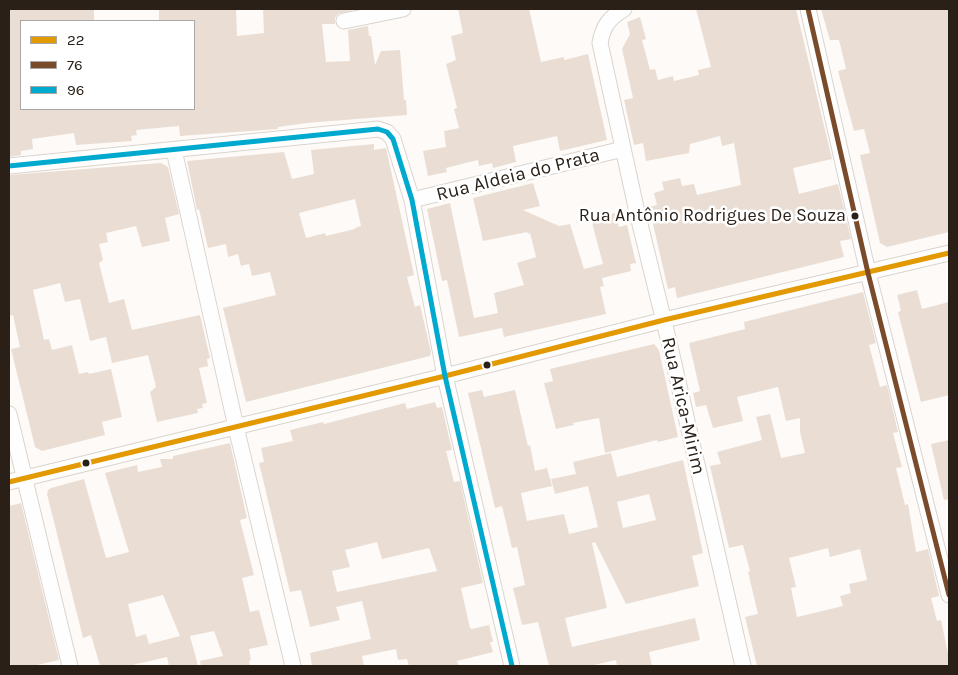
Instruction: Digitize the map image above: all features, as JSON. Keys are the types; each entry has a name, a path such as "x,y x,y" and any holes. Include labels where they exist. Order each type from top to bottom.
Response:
{"street":[{"path":"344,21 403,9"},
{"name":"Rua Arica-Mirim","path":"624,9 613,16 606,24 600,43 743,666"},
{"path":"808,9 868,273 949,595"},
{"path":"9,166 378,129 387,132 393,139 412,200 445,376 512,666"},
{"name":"Rua Aldeia do Prata","path":"412,200 623,149"},
{"path":"174,150 236,426 293,666"},
{"path":"9,482 445,376 664,320 949,253"},
{"path":"9,414 70,666"}],"building":[{"path":"9,9 94,9 94,20 20,20 20,110 195,110 195,20 159,20 159,9 236,9 237,36 264,33 263,9 357,9 338,14 335,18 335,24 322,24 326,62 350,61 348,30 368,26 375,65 381,51 400,50 407,115 307,123 278,127 278,129 180,136 179,126 136,130 137,135 131,136 132,141 76,145 74,133 32,139 33,149 21,151 21,155 9,157"},
{"path":"458,9 529,9 541,62 564,57 564,60 588,54 607,140 560,151 557,136 513,146 516,162 493,168 492,163 479,166 478,160 446,168 447,172 428,176 423,151 446,147 444,131 459,128 454,109 457,108 446,64 456,60 451,36 463,33"},
{"path":"696,9 796,9 832,159 793,168 799,194 838,184 851,239 840,241 844,257 677,298 675,287 668,289 649,207 657,205 654,193 664,190 662,182 680,178 682,186 694,184 697,195 741,185 734,143 722,146 720,136 690,144 689,153 646,161 643,143 634,145 624,100 633,98 622,49 630,34 627,22 640,17 646,39 642,40 650,70 655,69 658,80 673,76 674,81 699,75 698,70 711,67"},
{"path":"821,9 949,9 949,232 887,247 880,243 860,155 870,153 864,129 854,131 838,71 846,69 839,40 830,40"},
{"path":"374,144 374,150 386,148 414,275 407,277 415,307 420,305 431,352 430,356 246,402 223,308 276,295 270,272 252,276 249,264 241,266 238,254 228,257 226,244 208,248 199,209 197,210 187,161 284,152 292,179 314,174 311,150","holes":["355,199 361,226 326,236 325,233 306,238 299,213"]},
{"path":"161,163 168,167 179,214 165,218 170,241 142,247 136,226 106,233 108,242 99,244 103,260 99,263 109,303 124,299 132,330 200,315 210,358 207,359 208,366 199,368 207,403 202,404 203,408 197,409 198,413 157,422 150,392 156,387 148,355 112,363 106,337 90,341 80,299 65,302 60,283 33,290 44,340 49,339 52,350 72,345 79,374 88,372 89,374 111,369 122,417 102,422 105,435 42,451 35,447 11,349 20,347 13,315 9,316 9,175"},
{"path":"533,183 540,206 523,210 559,226 570,224 584,269 603,264 591,219 615,213 619,227 627,225 636,263 630,264 631,271 602,278 604,286 600,287 606,314 504,337 502,328 459,337 447,280 442,281 427,209 450,203 474,318 498,313 494,293 524,285 517,263 536,257 530,233 528,234 527,232 483,241 473,198"},
{"path":"917,290 922,309 949,302 949,395 921,402 898,312 901,311 897,295"},
{"path":"863,292 876,343 869,345 880,387 887,385 898,432 893,433 902,467 896,468 905,505 908,504 916,552 928,549 939,596 931,598 937,621 941,620 949,666 757,666 745,617 758,614 748,572 750,571 743,545 729,548 710,466 721,464 717,452 762,440 756,417 770,414 781,458 805,453 800,432 800,418 786,421 778,387 737,397 743,421 713,428 706,405 696,407 693,393 700,391 689,343 745,329 744,322","holes":["828,548 830,557 860,549 867,580 849,584 851,593 840,596 843,606 797,617 791,588 796,587 789,558"]},
{"path":"654,344 659,350 678,437 658,442 657,440 605,453 599,418 573,423 574,425 556,429 544,383 553,381 550,369"},
{"path":"482,390 484,397 515,390 535,471 547,468 552,486 521,493 527,521 564,514 569,534 598,527 588,486 555,494 551,479 576,474 573,462 611,453 617,477 683,460 703,553 692,556 699,586 626,604 595,542 592,543 607,608 565,618 572,647 695,618 700,640 649,652 652,666 617,666 616,660 590,666 549,666 538,622 522,625 513,588 525,585 517,547 512,548 502,506 495,508 468,393","holes":["649,494 656,520 623,528 617,502"]},
{"path":"435,402 437,408 442,407 452,450 446,451 454,482 460,481 483,583 461,588 470,628 489,625 493,642 490,642 493,652 457,661 459,666 409,666 407,659 398,660 396,649 362,656 364,666 312,666 310,653 371,639 362,601 336,607 340,620 310,627 301,590 290,592 259,463 264,462 261,448 293,441 290,430 323,422 324,424 405,403 407,409","holes":["377,542 382,559 429,548 437,571 337,592 332,571 350,567 345,550"]},
{"path":"949,440 949,499 944,500 931,444"},
{"path":"230,443 247,518 240,520 254,575 242,578 250,612 259,610 268,645 249,649 250,666 201,666 200,661 223,656 214,631 190,636 198,666 169,666 167,657 128,666 100,666 91,635 83,638 47,494 48,490 84,479 106,558 129,552 105,473 137,465 138,472 162,467 160,459 173,459 173,456","holes":["163,595 180,636 149,644 146,634 136,637 128,604"]},
{"path":"21,503 59,660 33,666 11,666 9,658 9,506"}],"transit line":[{"name":"76","path":"808,9 868,273 949,595"},
{"name":"96","path":"9,166 378,129 387,132 393,139 412,200 445,376 512,666"},
{"name":"22","path":"9,482 445,376 664,320 949,253"}],"place":[{"name":"Rua Antônio Rodrigues De Souza","path":"855,216"}]}
